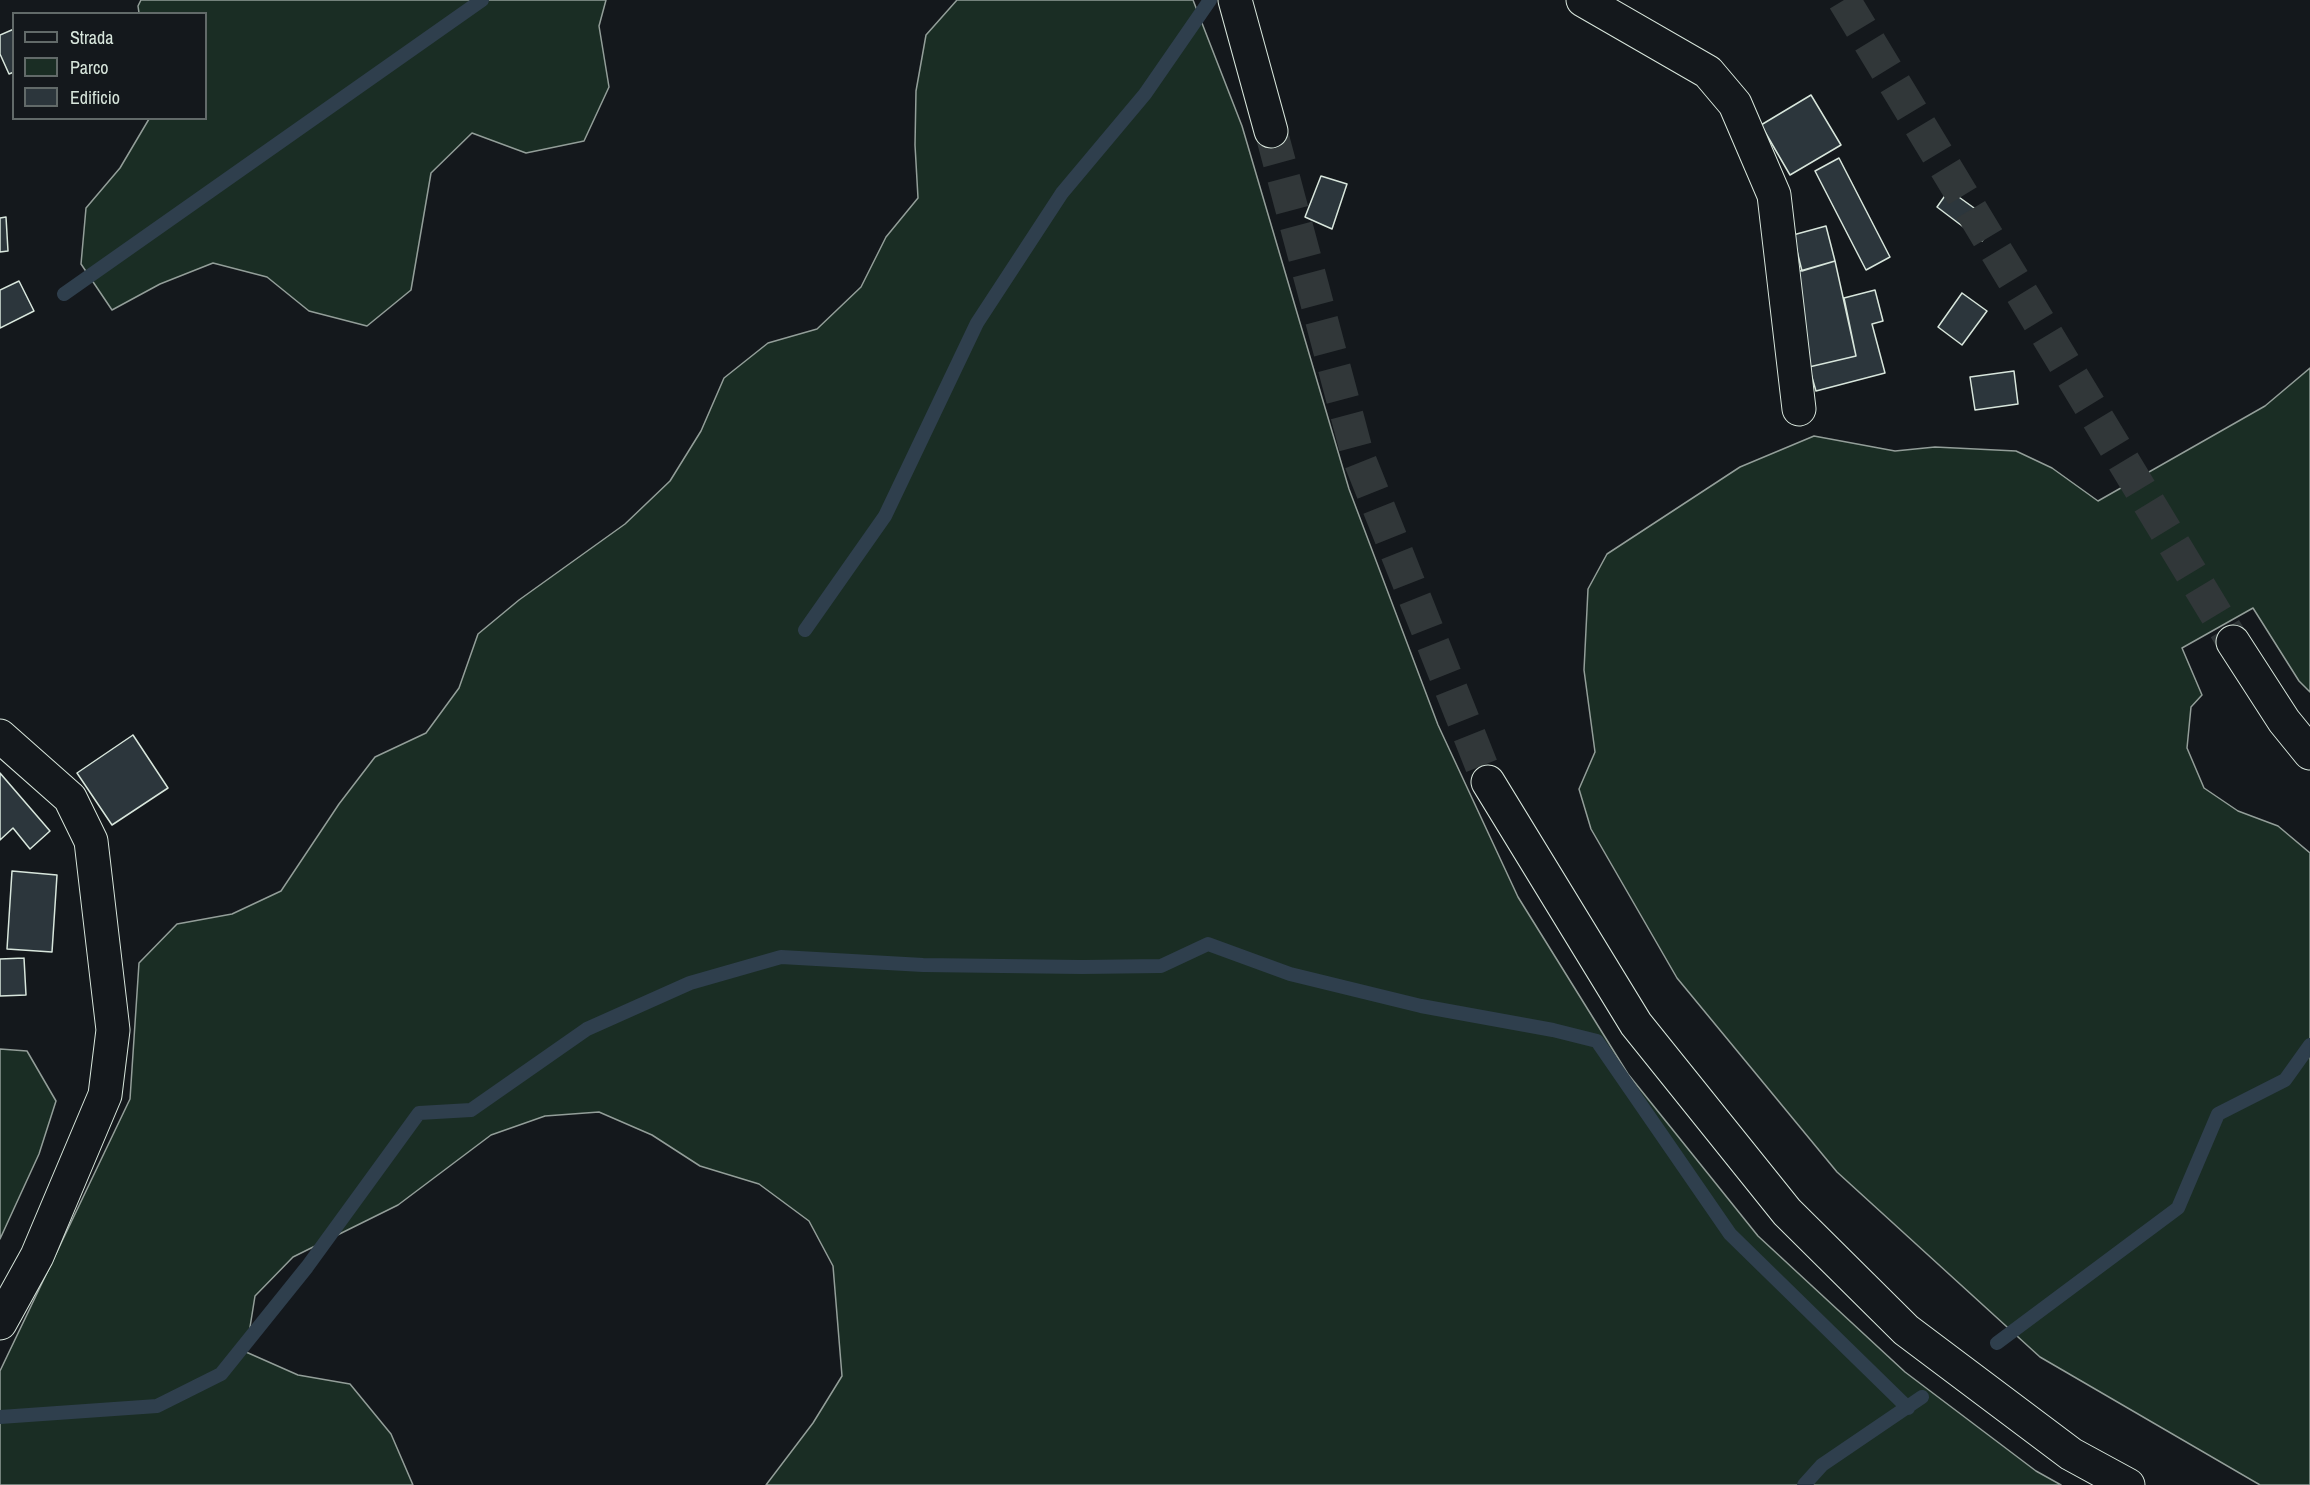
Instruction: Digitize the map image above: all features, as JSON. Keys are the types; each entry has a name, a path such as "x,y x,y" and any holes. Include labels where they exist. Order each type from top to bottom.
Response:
{"main road":[{"path":"1235,0 1271,131"},
{"path":"1583,0 1708,72 1735,104 1774,195 1799,408"},
{"path":"2233,642 2284,721 2310,753"},
{"path":"0,736 70,798 92,841 113,1030 105,1095 37,1256 0,1323"},
{"path":"1488,782 1636,1024 1787,1212 1906,1330 2071,1454 2128,1485"}],"green space":[{"path":"141,0 606,0 599,26 609,87 584,141 526,153 472,133 431,173 411,290 367,326 309,311 267,277 213,263 160,284 112,310 81,264 86,208 120,168 148,120 207,120 207,12 139,12 138,6"},
{"path":"957,0 1193,0 1242,126 1349,489 1438,725 1518,897 1628,1074 1758,1236 1905,1372 2036,1471 2061,1485 766,1485 813,1423 842,1376 833,1266 809,1221 759,1184 700,1166 652,1135 599,1112 545,1116 491,1135 398,1205 293,1257 255,1296 246,1352 298,1375 350,1384 391,1434 413,1485 0,1485 0,1371 130,1099 139,963 177,924 232,914 281,891 339,804 375,757 426,733 459,688 478,634 519,600 625,524 670,481 701,431 724,378 768,343 817,329 861,287 886,237 918,198 915,145 916,91 926,35"},
{"path":"2310,368 2310,692 2299,681 2253,608 2182,648 2202,695 2191,707 2187,748 2204,788 2238,811 2278,826 2310,853 2310,1485 2260,1485 2040,1357 1837,1172 1677,978 1591,829 1579,789 1595,752 1584,670 1588,589 1607,554 1740,467 1814,436 1895,451 1935,447 2016,451 2052,468 2098,501 2265,406"},
{"path":"0,1049 27,1051 56,1101 39,1154 0,1239"}],"building":[{"path":"12,30 12,73 9,74 0,54 0,35"},
{"path":"1811,95 1841,145 1790,175 1761,125"},
{"path":"1839,158 1890,257 1866,270 1815,171"},
{"path":"1321,176 1347,184 1332,229 1305,217"},
{"path":"1949,190 1995,223 1982,241 1937,207"},
{"path":"6,217 8,251 0,252 0,218"},
{"path":"1826,226 1835,261 1802,271 1793,235"},
{"path":"1835,261 1856,356 1809,367 1786,275"},
{"path":"19,281 34,311 0,328 0,290"},
{"path":"1875,290 1883,321 1872,324 1885,373 1816,391 1809,367 1856,356 1844,298"},
{"path":"1962,293 1987,311 1962,345 1938,327"},
{"path":"2014,371 2018,404 1975,410 1970,377"},
{"path":"133,735 168,788 112,825 77,773"},
{"path":"0,773 50,831 30,849 13,828 0,840"},
{"path":"12,871 57,875 52,952 7,949"},
{"path":"24,958 26,995 0,996 0,959"}],"waterway":[{"path":"64,294 482,0"},
{"path":"805,630 885,516 977,323 1062,193 1145,94 1210,0"},
{"path":"0,1417 157,1406 221,1374 307,1267 419,1113 471,1110 587,1029 690,983 781,957 923,965 1161,966 1208,944 1290,974 1421,1006 1553,1030 1597,1041 1730,1234 1908,1408"},
{"path":"1997,1343 2178,1208 2218,1114 2285,1080 2310,1045"},
{"path":"1804,1485 1822,1465 1922,1397"}],"tunnel":[{"path":"1844,0 2233,642"},
{"path":"1271,131 1357,453 1488,782"}]}
